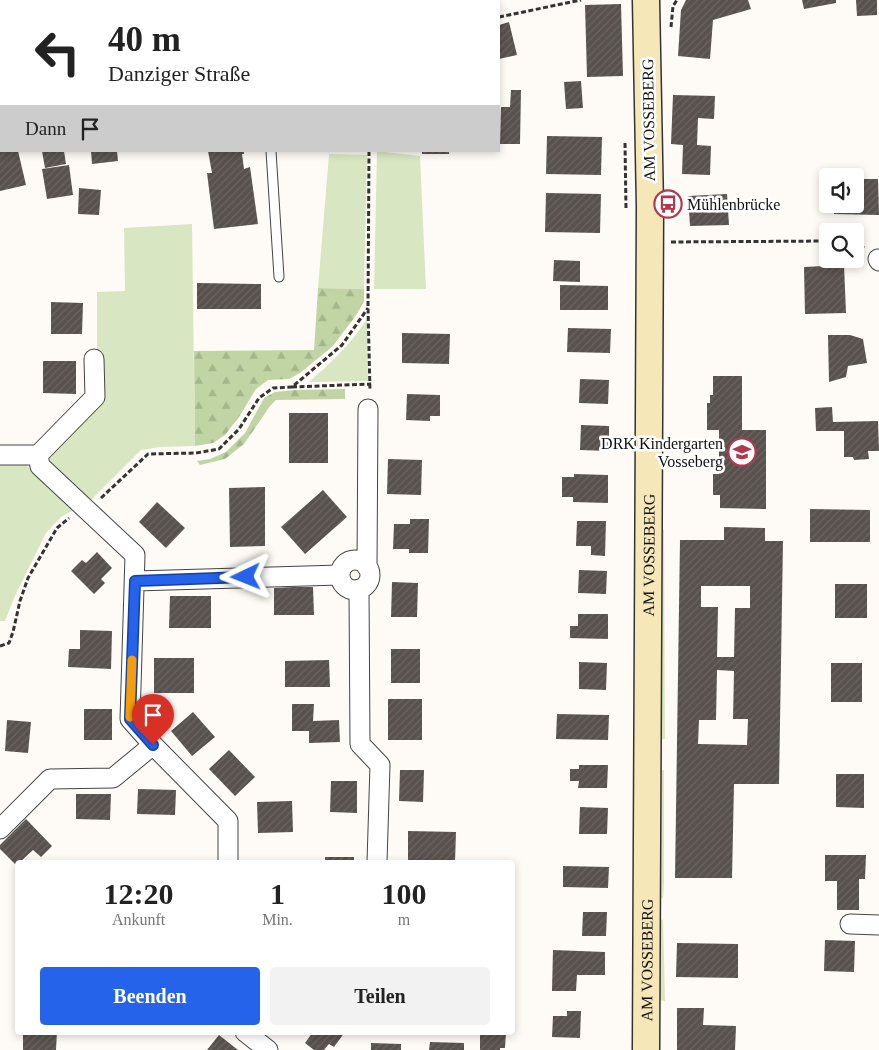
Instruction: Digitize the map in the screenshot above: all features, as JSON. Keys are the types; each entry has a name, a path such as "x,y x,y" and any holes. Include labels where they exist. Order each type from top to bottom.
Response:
{"street":[{"name":"AM VOSSEBERG","path":"646,0 650,248 646,1050"},
{"path":"0,455 38,455 95,397 94,359"},
{"path":"368,409 368,567 370,574 367,584 359,589 348,588 340,580 342,567 347,562 354,560 362,562 368,567"},
{"path":"38,455 40,466 135,555 130,719 228,821 228,860"},
{"path":"135,581 340,575"},
{"path":"359,589 360,744 380,765 377,860"},
{"path":"0,829 50,779 113,778 153,745"},
{"path":"850,924 879,925"},
{"path":"249,1035 268,1050"}],"lane":[{"path":"271,152 279,276"}],"path":[{"path":"500,17 581,0"},
{"path":"368,409 371,384 368,308 369,152"},
{"path":"650,248 671,242 819,240"},
{"path":"292,387 342,345 368,308"},
{"path":"0,646 8,643 28,578 57,528 71,516 88,510 148,454 196,453 219,449 239,429 259,398 273,388 371,384"}],"green space":[{"path":"377,152 420,156 426,289 374,289"},
{"path":"329,154 367,155 364,289 318,288"},
{"path":"192,224 195,446 160,447 141,450 90,501 50,462 50,453 100,400 101,353 97,353 97,292 125,291 124,228"},
{"path":"318,288 364,289 364,301 357,314 333,346 300,373 289,379 268,380 256,389 239,417 225,435 213,443 195,446 194,351 314,350"},
{"path":"367,319 368,381 309,382 340,353"},
{"path":"345,389 345,399 276,400 244,444 225,459 200,465 197,461 210,459 226,452 245,433 264,398 275,392"},
{"path":"0,461 22,461 74,510 61,517 46,533 5,621 0,621"},
{"path":"657,530 664,530 665,739 657,740"},
{"path":"664,770 663,899 657,894 657,771"},
{"path":"663,919 665,1001 658,1000 657,924"}],"building":[{"path":"686,0 748,0 751,9 713,20 710,59 678,56 681,10"},
{"path":"802,0 836,0 836,3 804,9"},
{"path":"856,0 877,0 877,15 857,16"},
{"path":"621,4 623,76 587,77 585,5"},
{"path":"509,22 517,55 500,59 500,25"},
{"path":"581,81 583,108 566,109 564,82"},
{"path":"511,90 521,90 520,144 500,144 501,107 510,107"},
{"path":"673,95 715,96 714,119 698,118 697,145 711,146 710,175 682,174 683,145 671,144"},
{"path":"547,136 602,137 601,175 546,174"},
{"path":"0,152 18,152 26,185 0,191"},
{"path":"42,152 64,152 66,164 45,168"},
{"path":"91,152 117,152 118,161 92,164"},
{"path":"208,152 244,152 242,154 244,169 250,167 258,224 214,229 207,173 212,173"},
{"path":"422,152 449,152 449,154 422,154"},
{"path":"69,165 73,195 47,199 42,169"},
{"path":"864,179 878,179 879,215 834,214 864,213"},
{"path":"79,188 101,190 99,215 78,214"},
{"path":"546,193 601,194 600,233 545,232"},
{"path":"727,194 729,225 690,226 688,196"},
{"path":"554,260 580,261 580,282 553,281"},
{"path":"804,267 844,268 846,313 805,314"},
{"path":"197,283 261,284 261,309 197,309"},
{"path":"560,285 608,286 608,310 560,310"},
{"path":"51,302 83,303 82,334 51,334"},
{"path":"568,328 611,329 610,353 567,352"},
{"path":"402,333 450,334 449,364 402,363"},
{"path":"828,335 850,335 863,339 867,363 848,366 846,377 829,382"},
{"path":"43,361 76,361 76,394 43,393"},
{"name":"DRK Kindergarten Vosseberg","path":"713,376 742,376 742,430 766,430 766,509 720,508 720,495 713,495 713,474 719,474 719,430 707,430 707,403 710,403 710,395 713,395"},
{"path":"580,379 609,380 608,404 579,403"},
{"path":"407,394 440,395 440,416 430,416 430,421 406,420"},
{"path":"832,407 833,422 878,421 879,451 868,451 869,459 854,460 853,457 844,457 844,431 816,431 815,408"},
{"path":"289,413 328,413 328,463 289,463"},
{"path":"581,425 609,426 609,451 580,450"},
{"path":"388,459 422,460 421,495 387,494"},
{"path":"574,474 608,475 608,503 573,502 573,497 562,497 562,477 574,477"},
{"path":"265,487 265,546 230,547 229,488"},
{"path":"323,490 347,517 305,554 281,527"},
{"path":"157,502 185,528 166,548 139,522"},
{"path":"810,509 870,510 870,542 810,542"},
{"path":"410,519 429,519 428,553 409,553 409,549 393,549 394,524 410,524"},
{"path":"577,521 606,521 605,556 591,555 591,546 576,546"},
{"path":"724,527 765,528 765,541 783,541 779,784 734,784 732,878 675,878 680,540 724,540","holes":["701,586 750,586 750,608 735,608 734,657 717,657 718,607 701,607","717,670 734,671 733,719 748,719 747,745 698,744 699,720 716,720"]},
{"path":"97,552 112,568 101,579 105,583 94,594 71,571 82,560 86,563"},
{"path":"579,570 607,571 606,594 578,593"},
{"path":"392,582 418,583 417,617 391,617"},
{"path":"835,584 867,584 867,618 835,618"},
{"path":"313,587 314,615 274,615 274,588"},
{"path":"170,596 211,596 211,628 169,628"},
{"path":"578,614 608,614 608,639 570,638 570,626 578,626"},
{"path":"80,630 112,631 111,669 68,667 69,649 80,649"},
{"path":"391,649 420,649 420,683 391,683"},
{"path":"154,658 194,658 194,693 154,693"},
{"path":"329,660 330,687 285,687 285,661"},
{"path":"579,662 607,663 606,690 579,689"},
{"path":"831,663 862,663 862,702 831,702"},
{"path":"388,699 422,699 422,740 388,740"},
{"path":"292,704 314,704 313,721 339,720 340,742 309,743 309,731 292,731"},
{"path":"84,709 112,709 112,740 84,740"},
{"path":"193,712 215,737 192,756 171,731"},
{"path":"557,714 609,715 608,740 556,739"},
{"path":"7,720 31,722 28,753 5,751"},
{"path":"229,750 255,777 235,796 209,769"},
{"path":"579,765 608,765 607,788 578,788 579,781 570,781 570,769 579,769"},
{"path":"400,770 424,770 423,802 399,801"},
{"path":"836,774 864,774 864,808 836,807"},
{"path":"331,781 357,781 357,813 330,812"},
{"path":"138,789 176,790 175,815 137,814"},
{"path":"76,794 111,794 110,820 76,819"},
{"path":"292,801 293,832 258,833 257,802"},
{"path":"580,807 608,808 607,834 579,834"},
{"path":"26,819 52,846 41,857 33,850 22,860 15,860 15,864 0,849 0,845"},
{"path":"408,831 456,832 455,860 408,860"},
{"path":"825,855 866,855 865,879 859,879 859,910 837,910 837,881 825,881"},
{"path":"325,857 354,857 354,860 325,860"},
{"path":"563,866 609,867 608,888 563,887"},
{"path":"583,912 607,912 606,936 582,936"},
{"path":"825,940 855,941 854,972 824,971"},
{"path":"677,943 738,944 738,978 676,977"},
{"path":"553,950 605,952 605,975 577,975 576,991 552,991"},
{"path":"677,1008 704,1008 703,1025 736,1026 735,1050 677,1050"},
{"path":"567,1011 581,1011 580,1038 552,1037 553,1016 567,1016"},
{"path":"23,1035 57,1035 56,1050 23,1050"},
{"path":"219,1035 238,1050 207,1050"},
{"path":"311,1035 343,1035 334,1047 329,1044 324,1050 314,1050 305,1043"},
{"path":"480,1035 506,1035 505,1048 500,1048 500,1050 480,1050"},
{"path":"430,1042 464,1043 464,1050 429,1050"},
{"path":"371,1043 401,1044 401,1050 371,1050"}],"slow traffic":[{"path":"130,717 132,660"}],"place":[{"name":"Mühlenbrücke","path":"668,204"},
{"name":"DRK Kindergarten Vosseberg","path":"742,452"}],"route":[{"path":"153,745 130,719 135,581 246,577"}]}
